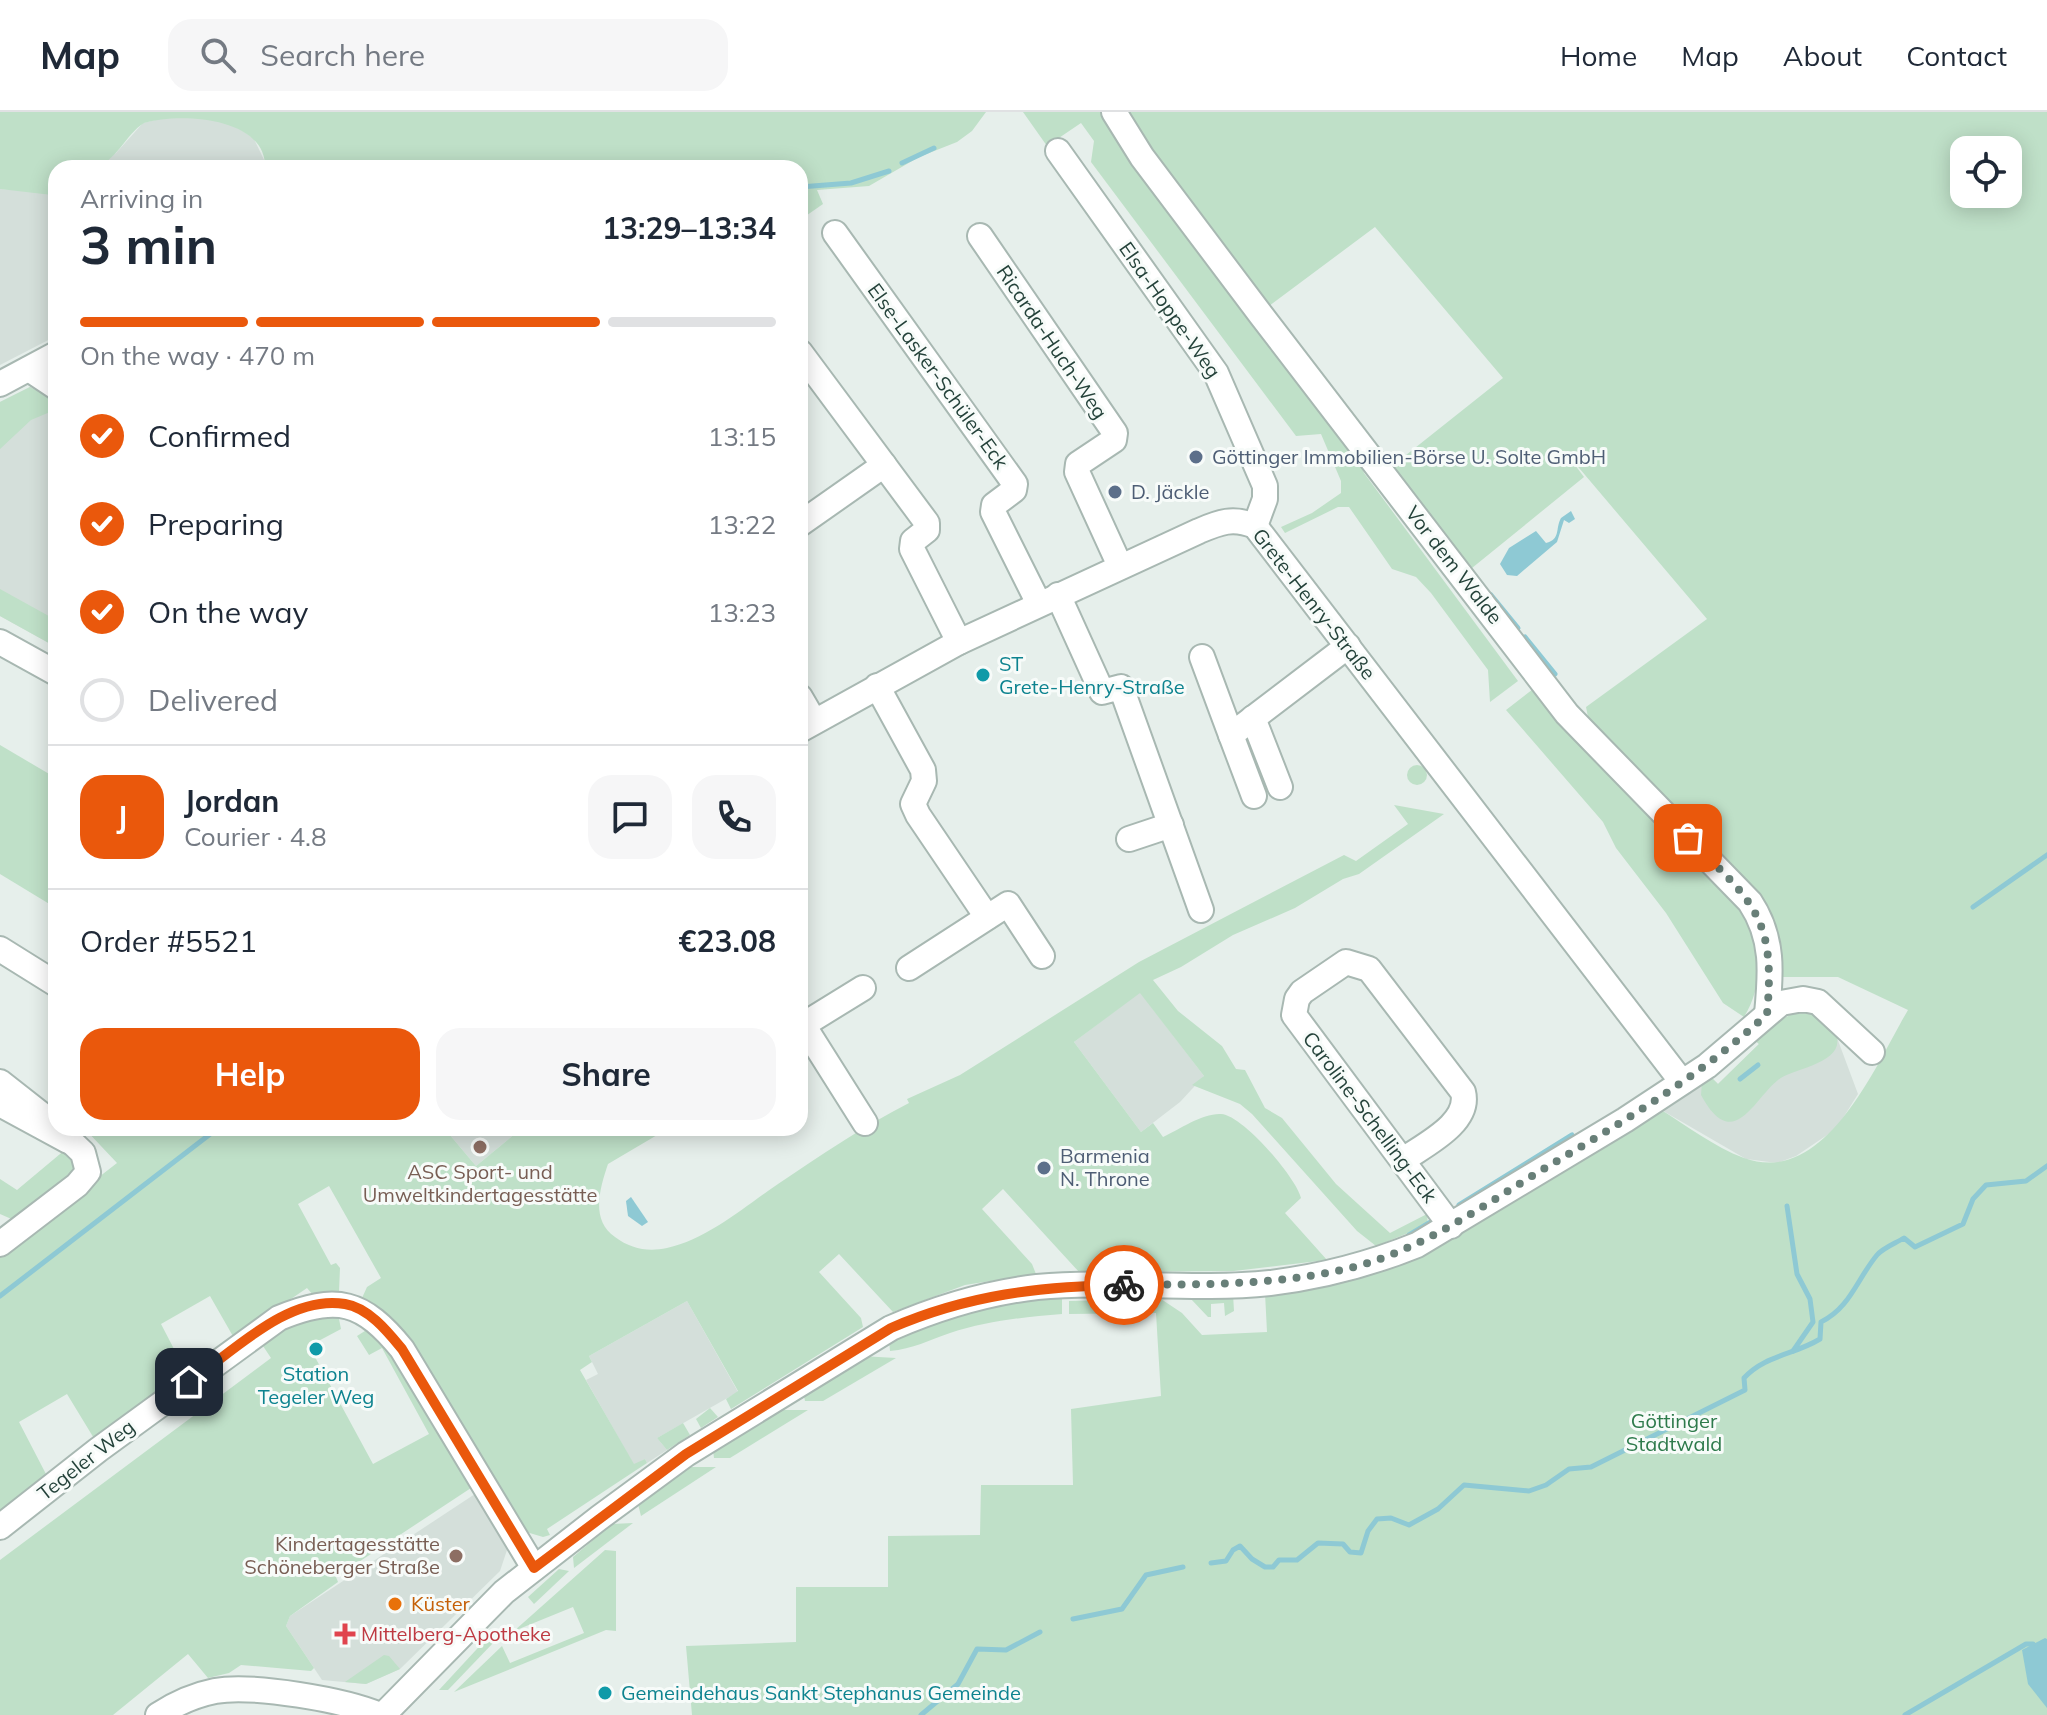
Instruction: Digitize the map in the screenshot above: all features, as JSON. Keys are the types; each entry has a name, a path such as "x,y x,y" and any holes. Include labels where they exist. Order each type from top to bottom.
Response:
{"street":[{"name":"Vor dem Walde","path":"1114,112 1142,157 1266,322 1567,714 1750,902 1763,924 1769,949 1767,1014"},
{"name":"Elsa-Hoppe-Weg","path":"1058,151 1216,373 1265,486 1265,499 1255,526"},
{"name":"Else-Lasker-Schüler-Eck","path":"835,233 1015,484 1014,490 994,505 993,512 1048,599"},
{"name":"Ricarda-Huch-Weg","path":"980,236 1115,433 1114,440 1078,464 1077,472 1120,566"},
{"path":"0,384 48,358"},
{"path":"808,363 927,523 927,530 913,541 912,549 959,642"},
{"path":"29,369 48,382"},
{"path":"808,518 884,465"},
{"name":"Grete-Henry-Straße","path":"808,725 959,642 1048,599 1222,521 1239,519 1255,526 1682,1082"},
{"path":"1048,599 1102,692 1121,687 1201,910"},
{"path":"0,642 48,669"},
{"path":"1231,735 1348,646"},
{"path":"1202,657 1254,796"},
{"path":"877,686 923,770 924,781 914,795 913,804 918,815 987,917"},
{"path":"1253,718 1280,787"},
{"path":"1129,839 1171,825"},
{"path":"909,968 1008,904 1042,956"},
{"path":"0,949 48,979"},
{"name":"Caroline-Schelling-Eck","path":"1403,1160 1458,1119 1464,1106 1459,1086 1362,964 1338,964 1302,992 1294,1006 1298,1022 1451,1226"},
{"path":"808,1019 863,988"},
{"path":"158,1715 204,1694 231,1690 353,1704 381,1715 495,1601 686,1454 868,1341 927,1312 986,1296 1036,1288 1267,1283 1300,1279 1385,1258 1451,1226 1682,1082 1729,1051 1767,1014 1793,999 1811,999 1827,1008 1872,1052"},
{"path":"808,1032 865,1123"},
{"path":"0,1082 48,1121"},
{"path":"0,1104 48,1126"},
{"path":"4,1234 84,1178 88,1161 65,1136"},
{"name":"Tegeler Weg","path":"0,1527 98,1450 279,1318 304,1308 347,1304 385,1328 402,1349 534,1568"},
{"path":"396,1715 534,1568"},
{"path":"204,1694 356,1715"}],"shaded area":[{"path":"180,114 228,120 254,139 264,160 106,160 143,123"},
{"path":"0,189 48,192 48,340 0,365"},
{"path":"30,387 48,397 48,643 0,616 0,402"},
{"path":"1140,992 1204,1076 1180,1102 1141,1132 1074,1042"},
{"path":"1833,1027 1858,1094 1836,1129 1796,1156 1777,1163 1746,1159 1658,1108 1711,1077 1718,1084 1759,1044 1751,1037"},
{"name":"ASC Sport- und Umweltkindertagesstätte","path":"451,1136 512,1136 476,1166"},
{"path":"687,1301 738,1392 657,1438 667,1450 647,1463 645,1459 634,1465 586,1380 598,1374 589,1356"},
{"path":"475,1494 508,1547 500,1571 400,1669 366,1684 322,1680 286,1626 290,1616"}],"green space":[{"path":"0,112 986,112 972,131 957,142 919,157 869,186 817,190 823,204 808,214 808,160 264,160 262,151 252,138 237,128 219,122 178,118 144,123 109,160 48,160 48,195 0,189"},
{"name":"Göttinger Stadtwald","path":"1023,112 2047,112 2047,1715 692,1715 686,1646 796,1642 796,1587 888,1587 888,1536 980,1535 981,1485 1073,1485 1071,1409 1161,1396 1156,1313 1069,1314 1069,1301 1155,1299 1155,1295 1182,1313 1202,1335 1267,1332 1265,1293 1343,1280 1658,1108 1711,1142 1744,1158 1773,1162 1800,1155 1823,1139 1845,1116 1908,1010 1838,977 1777,977 1774,936 1590,727 1586,707 1707,619 1563,449 1584,477 1472,568 1391,467 1503,378 1375,227 1257,315 1352,445 1364,473 1518,681 1490,702 1488,670 1416,577 1392,569 1349,507 1338,507 1285,533 1281,527 1312,513 1341,493 1341,481 1321,434 1296,436 1091,162 1094,141 1081,123 1047,146"},
{"path":"30,387 48,397 48,413 31,420 0,449 0,402"},
{"path":"0,589 48,616 48,643 0,616"},
{"path":"1537,686 1741,907 1753,934 1758,962 1755,990 1744,1017 1723,1003 1666,913 1616,848 1603,822 1506,710"},
{"path":"0,745 48,773 48,903 0,874"},
{"path":"1417,765 1424,768 1427,775 1424,782 1417,785 1410,782 1407,775 1410,768"},
{"path":"1394,805 1444,814 1359,874 1343,879 1295,908 1233,935 1153,980 1178,1011 1222,1046 1236,1069 1245,1070 1265,1108 1282,1118 1336,1184 1390,1233 1427,1214 1428,1225 1376,1246 1357,1231 1252,1114 1240,1104 1192,1085 1204,1076 1140,993 1074,1042 1141,1132 1153,1123 1163,1137 1199,1119 1221,1114 1231,1117 1255,1136 1290,1177 1301,1198 1285,1213 1327,1260 1234,1271 1079,1272 1003,1189 982,1209 1032,1264 1036,1274 965,1285 893,1312 839,1254 819,1272 861,1318 863,1327 731,1409 726,1399 738,1391 687,1301 589,1356 592,1362 580,1370 634,1464 645,1459 647,1463 547,1529 550,1535 543,1537 523,1531 389,1319 362,1298 367,1287 381,1278 329,1186 298,1204 331,1265 336,1263 340,1268 339,1292 313,1295 307,1288 234,1338 210,1296 161,1324 186,1372 95,1440 67,1394 19,1422 47,1476 0,1513 0,1254 117,1163 92,1136 451,1136 476,1166 512,1136 655,1136 608,1164 602,1183 600,1213 607,1230 621,1241 653,1250 667,1248 711,1230 842,1142 909,1103 907,1099 960,1075 1139,962 1344,855 1356,861 1408,824"},
{"path":"1795,1012 1812,1013 1826,1020 1833,1028 1836,1049 1819,1062 1778,1080 1742,1117 1733,1121 1723,1120 1712,1112 1701,1095 1702,1082 1711,1077 1718,1084 1759,1044 1751,1037"},
{"path":"66,1149 76,1155 78,1172 16,1221 0,1214 0,1179 17,1190"},
{"path":"1233,1294 1234,1311 1225,1316 1224,1303 1211,1304 1211,1317 1190,1295"},
{"path":"1062,1297 1062,1314 978,1325 890,1351 889,1340 952,1316 1017,1302"},
{"path":"338,1314 341,1329 309,1346 373,1464 429,1434 382,1348 369,1355 357,1336 368,1329 384,1342 471,1488 336,1577 338,1582 290,1616 286,1626 314,1668 311,1671 241,1665 229,1673 208,1678 188,1654 113,1715 0,1715 0,1560 271,1358 259,1340 301,1319"},
{"path":"861,1356 896,1358 823,1401 805,1401 803,1391"},
{"path":"710,1408 718,1417 701,1428 696,1419"},
{"path":"773,1410 808,1410 730,1458 714,1458 713,1450"},
{"path":"683,1423 690,1435 667,1450 657,1438"},
{"path":"688,1467 716,1467 641,1516 638,1504"},
{"path":"633,1523 574,1568 573,1557 612,1524"},
{"path":"605,1550 616,1551 616,1631 606,1630 454,1692 502,1646 510,1663 584,1633 573,1607 514,1631"},
{"path":"559,1569 569,1571 534,1604 528,1597"},
{"path":"488,1637 494,1642 448,1690 439,1690"},
{"path":"384,1655 389,1656 400,1669 366,1684 345,1682"}],"water":[{"path":"1571,511 1575,519 1569,523 1564,520 1557,542 1517,576 1507,575 1500,564 1509,548 1536,531 1546,543 1551,541 1556,536 1561,518"},
{"path":"631,1197 648,1222 642,1226 628,1216 626,1201"},
{"path":"2045,1638 2047,1708 2028,1684 2022,1650"}],"waterway":[{"path":"902,163 934,148"},
{"path":"808,186 851,183 889,171"},
{"path":"1491,595 1518,628"},
{"path":"1525,637 1555,674"},
{"path":"1973,907 2047,855"},
{"path":"1740,1079 1758,1065"},
{"path":"1459,1205 1572,1135"},
{"path":"0,1296 208,1136"},
{"path":"1211,1563 1226,1561 1240,1546 1265,1567 1273,1567 1279,1560 1297,1560 1318,1543 1343,1544 1350,1552 1361,1553 1368,1531 1377,1519 1391,1518 1409,1525 1438,1509 1464,1485 1529,1491 1546,1485 1569,1469 1591,1467 1745,1390 1744,1378 1752,1370 1820,1339 1821,1322 1846,1301 1883,1250 1904,1238 1915,1247 1963,1224 1973,1199 1986,1185 2026,1181 2047,1166"},
{"path":"1787,1206 1797,1274 1810,1299 1813,1322 1793,1351"},
{"path":"1409,1235 1434,1220"},
{"path":"1073,1619 1122,1609 1146,1575 1183,1567"},
{"path":"921,1715 958,1684 977,1649 1006,1650 1040,1632"},
{"path":"1905,1715 2026,1644 2033,1644"}],"way so far":[{"path":"1124,1285 1267,1283 1352,1267 1401,1252 1451,1226 1625,1120 1729,1051 1767,1014 1771,961 1767,936 1757,913 1740,889 1688,838"}],"place":[{"name":"Göttinger Immobilien-Börse U. Solte GmbH","path":"1196,457"},
{"name":"D. Jäckle","path":"1115,492"},
{"name":"ST Grete-Henry-Straße","path":"983,675"},
{"name":"ASC Sport- und Umweltkindertagesstätte","path":"480,1147"},
{"name":"Barmenia N. Throne","path":"1044,1168"},
{"name":"Station Tegeler Weg","path":"316,1349"},
{"name":"Kindertagesstätte Schöneberger Straße","path":"456,1556"},
{"name":"Küster","path":"395,1604"},
{"name":"Mittelberg-Apotheke","path":"345,1634"},
{"name":"Gemeindehaus Sankt Stephanus Gemeinde","path":"605,1693"}],"route":[{"path":"189,1382 279,1318 304,1308 347,1304 366,1313 385,1328 402,1349 534,1568 686,1454 891,1328 927,1312 986,1296 1036,1288 1124,1285"}]}
